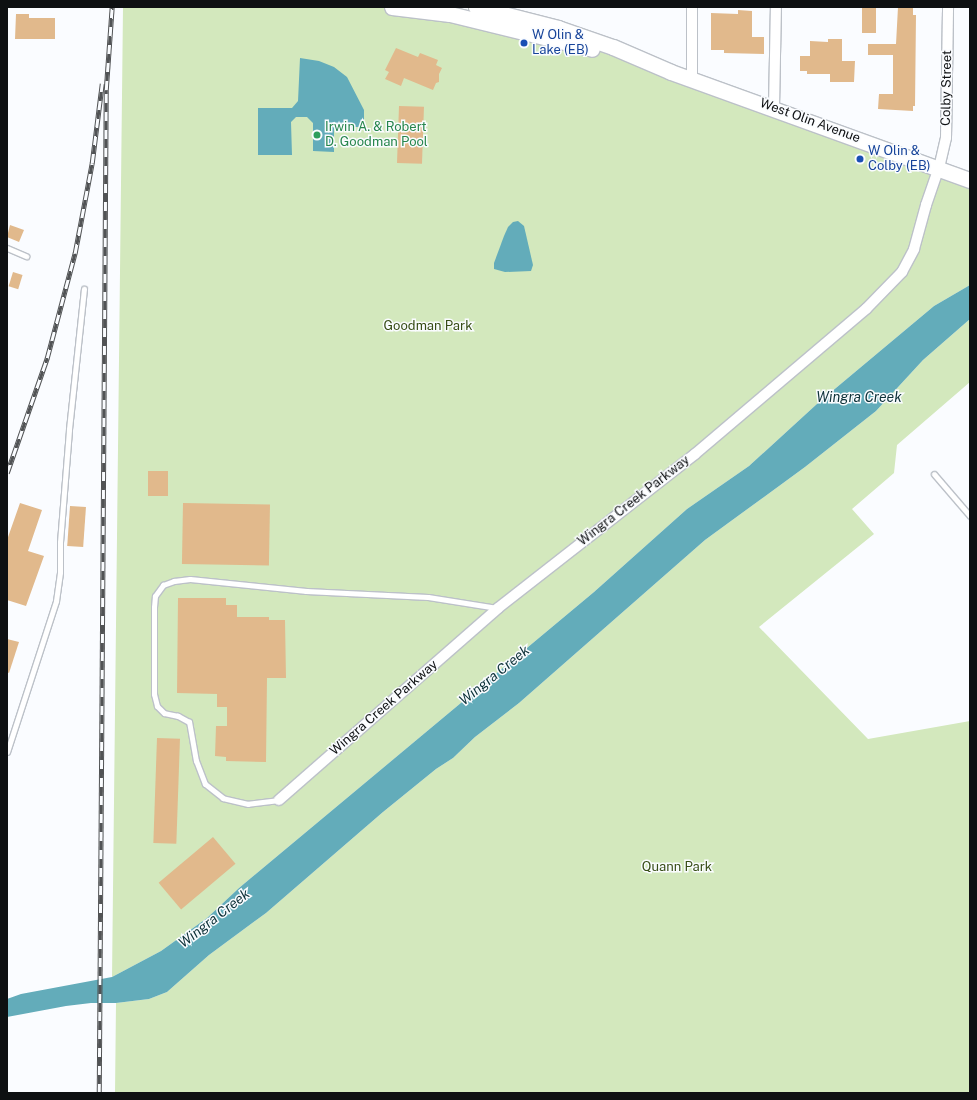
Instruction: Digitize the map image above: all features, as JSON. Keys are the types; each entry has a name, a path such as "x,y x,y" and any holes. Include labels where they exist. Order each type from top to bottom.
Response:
{"street":[{"name":"West Olin Avenue","path":"392,7 450,11 671,72 970,180"},
{"name":"West Olin Avenue","path":"476,7 558,28 613,47 671,72"},
{"path":"692,7 692,79"},
{"path":"774,108 776,7"},
{"name":"Colby Street","path":"939,168 946,138 948,7"},
{"name":"Wingra Creek Parkway","path":"279,800 498,608 695,454 866,309 902,272 914,249 926,205 939,168"}],"lane":[{"path":"7,248 26,256"},
{"path":"7,752 56,601 60,572 60,542 69,429 84,289"},
{"path":"934,474 970,516"},
{"path":"279,800 248,804 223,798 205,784 196,761 189,722 178,716 164,713 157,706 154,694 154,607 155,596 163,585 174,581 190,579 306,591 428,597 498,608"}],"green space":[{"name":"Goodman Park","path":"123,7 392,7 580,46 671,72 970,180 970,285 934,306 818,403 749,466 687,509 594,592 239,888 207,918 161,951 112,977"},
{"name":"Quann Park","path":"970,319 970,382 897,445 894,473 852,509 874,534 759,627 868,739 970,721 970,1093 115,1093 116,1003 149,999 167,992 209,955 266,913 383,812 436,769 453,758 475,737 519,703 705,540 805,467 876,411 923,360"}],"water":[{"path":"300,58 319,61 334,67 347,77 364,110 364,127 334,127 334,152 313,151 313,123 307,117 296,117 291,122 292,155 258,155 258,108 292,108 298,101"},
{"path":"518,221 524,226 533,265 531,271 505,272 494,269 494,263 508,227 513,222"},
{"name":"Wingra Creek","path":"970,285 970,319 923,360 876,411 805,467 705,540 519,703 475,737 453,758 436,769 383,812 266,913 209,955 167,992 149,999 116,1003 91,1003 66,1006 7,1017 7,999 21,994 112,977 161,951 207,918 239,888 594,592 687,509 749,466 818,403 934,306"}],"building":[{"path":"862,7 876,7 876,33 862,33"},
{"path":"898,7 913,7 913,15 916,15 915,106 913,106 913,111 878,109 879,94 893,94 893,55 868,55 868,44 896,44"},
{"path":"738,10 752,11 752,37 764,37 764,54 724,53 724,50 711,50 711,13 738,14"},
{"path":"16,14 29,14 29,18 55,18 55,39 15,39"},
{"path":"828,39 842,39 842,61 855,61 854,82 830,82 830,74 807,74 807,71 800,71 800,56 810,56 810,41 828,42"},
{"path":"396,48 418,57 420,53 438,60 436,65 442,68 439,74 439,82 436,83 433,90 404,78 401,86 385,79 389,72 385,70"},
{"path":"399,106 424,107 422,164 397,163"},
{"path":"10,225 24,230 19,242 7,237"},
{"path":"13,272 23,275 18,289 9,286"},
{"path":"148,471 168,471 168,496 148,496"},
{"path":"20,503 42,510 28,551 44,556 26,606 7,600 7,540"},
{"path":"183,503 270,505 269,566 182,564"},
{"path":"70,506 86,507 83,547 67,546"},
{"path":"178,598 226,598 226,605 237,605 237,617 269,617 269,620 285,620 286,678 267,678 266,762 226,761 226,757 215,756 216,726 227,726 227,707 217,707 217,694 177,693"},
{"path":"7,639 19,642 9,673 7,672"},
{"path":"157,738 180,739 176,844 153,843"},
{"path":"213,837 235,864 181,909 159,883"}],"railway":[{"path":"99,1093 106,90 112,7"},
{"path":"7,473 47,358 75,253 92,163 102,84"}],"place":[{"name":"W Olin & Lake (EB)","path":"524,43"},
{"name":"Irwin A. & Robert D. Goodman Pool","path":"317,135"},
{"name":"W Olin & Colby (EB)","path":"860,159"}]}
